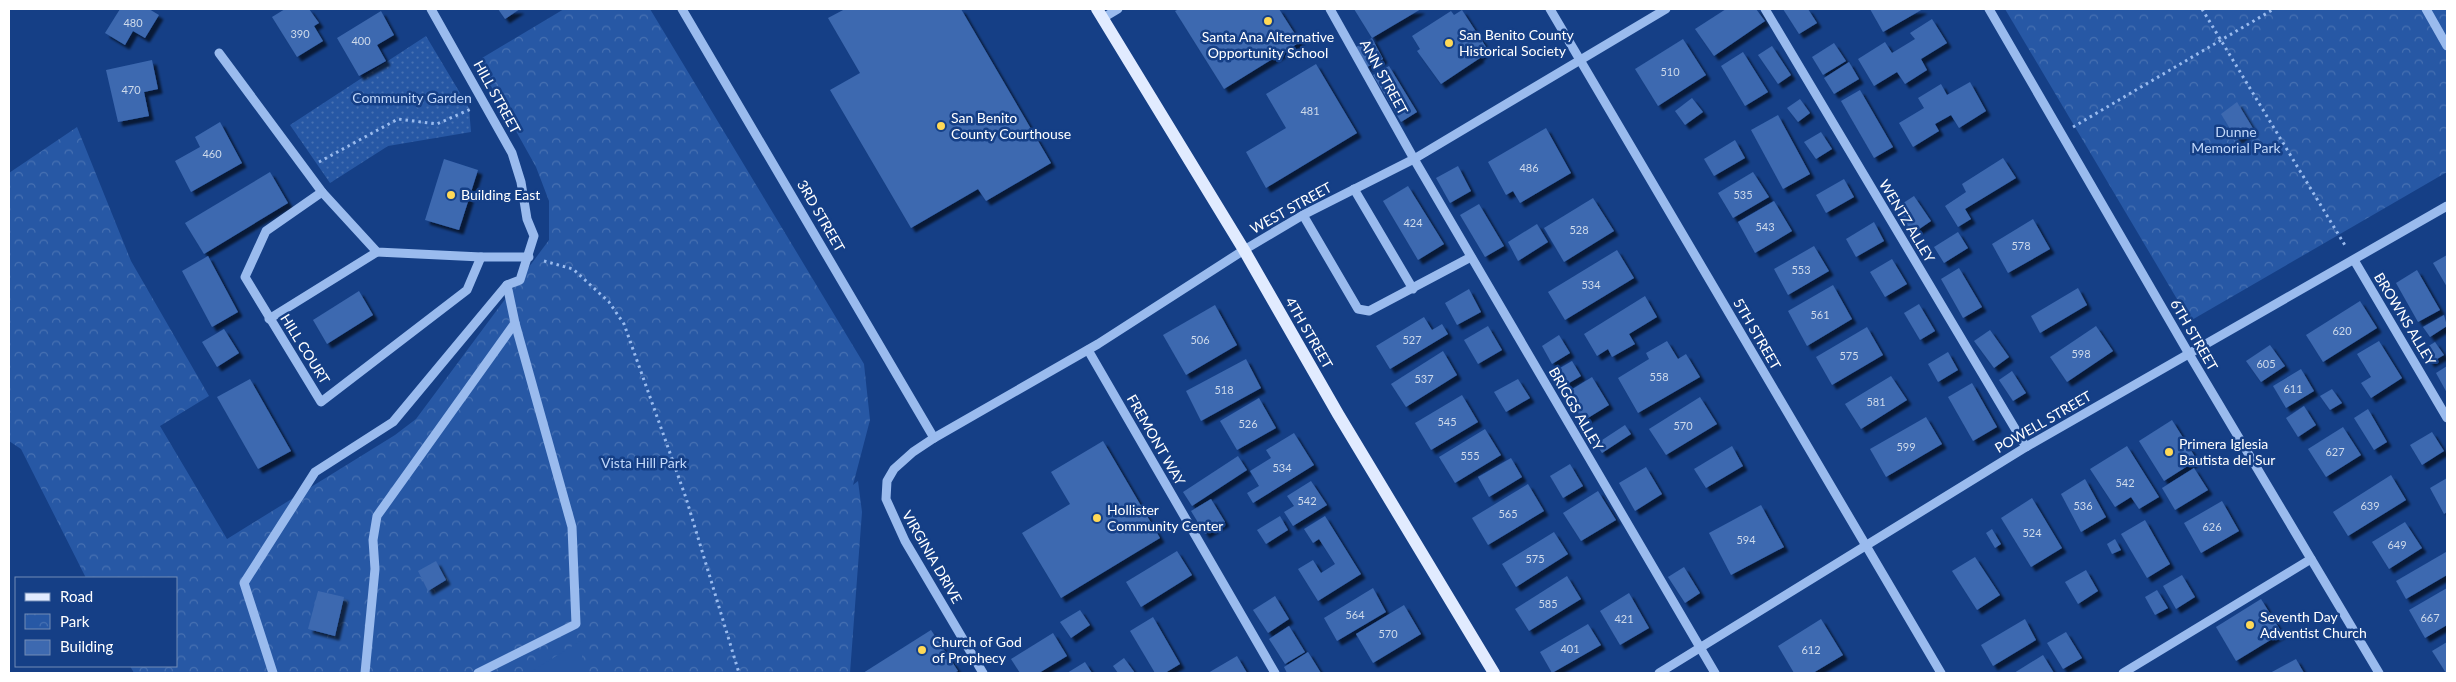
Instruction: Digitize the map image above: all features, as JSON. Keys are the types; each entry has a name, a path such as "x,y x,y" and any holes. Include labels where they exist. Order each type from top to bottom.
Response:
{"main road":[{"name":"4TH STREET","path":"1100,13 1244,250 1338,414 1494,673"}],"street":[{"name":"HILL STREET","path":"273,673 244,583 316,472 393,422 507,285 520,280 529,257 534,236 512,153 431,9"},
{"name":"3RD STREET","path":"682,9 934,438"},
{"path":"1100,13 1118,9"},
{"name":"ANN STREET","path":"1330,9 1414,159"},
{"name":"5TH STREET","path":"1550,9 1941,673"},
{"name":"WEST STREET","path":"934,438 1088,350 1244,250 1303,215 1414,159 1666,9"},
{"name":"WENTZ ALLEY","path":"1765,9 2026,448"},
{"name":"6TH STREET","path":"1989,9 2189,354 2379,673"},
{"path":"2426,9 2447,46"},
{"path":"219,53 322,192 376,252"},
{"name":"BRIGGS ALLEY","path":"1414,159 1715,673"},
{"path":"1354,189 1413,289"},
{"name":"HILL COURT","path":"322,192 266,231 245,277 321,402 467,290 481,257"},
{"name":"POWELL STREET","path":"1659,673 2026,448 2447,206"},
{"path":"1303,215 1358,309 1368,311 1471,257"},
{"path":"270,319 376,252 481,257 529,257"},
{"name":"BROWNS ALLEY","path":"2354,260 2447,418"},
{"path":"478,673 576,624 572,527 515,323 507,285"},
{"path":"366,673 375,569 373,540 376,516 515,323"},
{"name":"FREMONT WAY","path":"1088,350 1275,673"},
{"name":"VIRGINIA DRIVE","path":"934,438 913,452 894,470 887,481 886,499 904,541 983,673"},
{"path":"2123,673 2311,559"}],"path":[{"path":"2202,9 2354,260"},
{"path":"2062,133 2274,9"},
{"path":"305,169 398,119 437,124 485,103"},
{"path":"529,257 573,269 609,302 624,324 686,498 739,673"}],"green space":[{"name":"Vista Hill Park","path":"564,9 650,9 864,364 870,420 853,485 858,481 862,512 850,673 134,673 131,667 178,667 178,577 85,577 21,449 9,441 9,173 77,127 131,261 209,396 160,426 227,539 395,435 416,419 549,240 549,201 536,167 477,61"},
{"name":"Dunne Memorial Park","path":"2005,9 2447,9 2447,172 2190,321"},
{"name":"Community Garden","path":"426,36 469,108 471,132 388,146 330,183 290,125"},
{"path":"582,640 582,673 529,673"}],"building":[{"path":"120,9 149,9 159,15 145,38 133,31 125,45 105,33"},
{"path":"285,9 309,9 319,23 314,26 323,41 297,57 272,17"},
{"path":"498,9 520,9 505,19"},
{"name":"San Benito County Courthouse","path":"845,9 961,9 1051,163 986,201 978,189 911,228 830,90 860,73 828,18"},
{"path":"1179,9 1279,9 1300,42 1224,89 1175,11"},
{"path":"1354,9 1421,9 1372,38"},
{"path":"1726,9 1756,9 1765,21 1714,56 1695,29"},
{"path":"1783,9 1808,9 1817,23 1799,34"},
{"path":"1870,9 1923,9 1883,32"},
{"name":"San Benito County Historical Society","path":"1462,10 1488,50 1479,56 1480,58 1441,84 1417,51 1420,49 1412,36 1451,11 1454,15"},
{"path":"381,11 394,35 377,45 386,61 359,76 337,38"},
{"path":"1932,19 1947,43 1921,59 1927,70 1905,84 1897,72 1874,86 1858,59 1885,42 1892,53 1915,39 1910,33"},
{"path":"1372,38 1383,59 1367,67 1356,47"},
{"path":"1683,39 1706,75 1658,106 1635,69"},
{"path":"1834,43 1846,61 1823,75 1812,57"},
{"path":"1772,46 1791,75 1778,84 1758,55"},
{"path":"1743,52 1768,92 1745,106 1721,66"},
{"path":"152,60 158,89 144,92 149,116 118,122 106,70"},
{"path":"1849,62 1859,79 1834,94 1824,78"},
{"path":"1316,64 1357,133 1266,188 1246,152 1286,128 1266,94"},
{"path":"1389,66 1417,112 1401,122 1373,75"},
{"path":"1970,82 1986,111 1959,128 1951,115 1935,124 1939,131 1913,147 1899,123 1924,108 1918,98 1941,84 1947,95"},
{"path":"1860,90 1893,147 1874,158 1841,101"},
{"path":"1692,98 1703,112 1685,125 1675,111"},
{"path":"1800,99 1810,113 1798,122 1787,108"},
{"path":"2237,102 2254,130 2237,140 2221,114"},
{"path":"1778,115 1810,174 1783,189 1751,130"},
{"path":"220,122 242,163 191,192 175,161 200,147 195,137"},
{"path":"1546,128 1571,173 1520,203 1513,191 1506,195 1488,162"},
{"path":"1821,132 1832,149 1816,159 1804,142"},
{"path":"1735,140 1745,158 1714,176 1704,159"},
{"path":"2003,158 2016,178 1965,209 1971,219 1958,227 1945,206 1966,192 1962,184"},
{"name":"Building East","path":"444,159 478,170 459,230 425,220"},
{"path":"1458,166 1471,191 1450,203 1436,178"},
{"path":"270,172 288,203 204,254 185,223"},
{"path":"1753,172 1769,197 1733,218 1718,193"},
{"path":"1844,179 1854,197 1826,213 1816,195"},
{"path":"1408,186 1444,244 1418,260 1383,201"},
{"path":"1914,196 1931,221 1912,234 1894,209"},
{"path":"1593,198 1614,231 1564,262 1544,228"},
{"path":"1774,201 1792,231 1755,253 1738,222"},
{"path":"1479,204 1504,246 1485,257 1460,215"},
{"path":"2033,219 2050,249 2008,273 1992,244"},
{"path":"1874,222 1884,241 1856,257 1846,239"},
{"path":"1537,224 1548,242 1518,261 1508,242"},
{"path":"1958,232 1968,248 1944,263 1934,247"},
{"path":"1814,246 1829,271 1788,295 1774,269"},
{"path":"1617,250 1634,278 1565,320 1548,292"},
{"path":"2447,255 2447,287 2433,263"},
{"path":"208,256 238,312 212,327 182,271"},
{"path":"1892,259 1907,284 1885,297 1870,272"},
{"path":"1959,268 1982,307 1963,318 1941,279"},
{"path":"2417,270 2440,310 2418,322 2396,283"},
{"path":"1833,285 1852,319 1807,346 1788,311"},
{"path":"2078,288 2087,305 2040,333 2031,316"},
{"path":"1469,289 1481,312 1457,325 1445,303"},
{"path":"359,291 373,315 327,344 313,320"},
{"path":"1645,296 1657,317 1629,334 1635,344 1612,357 1608,349 1597,356 1584,334"},
{"path":"2360,301 2377,328 2323,362 2306,335"},
{"path":"1919,304 1935,331 1920,340 1904,313"},
{"path":"1215,305 1237,345 1186,375 1163,335"},
{"path":"2444,315 2447,326 2430,337 2423,327"},
{"path":"1424,317 1432,330 1442,324 1448,334 1390,369 1376,346"},
{"path":"1488,326 1502,350 1478,364 1464,340"},
{"path":"2096,326 2113,351 2067,382 2050,357"},
{"path":"1867,327 1883,355 1832,385 1816,357"},
{"path":"224,329 239,353 217,367 202,342"},
{"path":"1990,330 2009,357 1994,368 1974,341"},
{"path":"1559,335 1570,353 1552,364 1542,346"},
{"path":"1667,341 1678,359 1686,354 1700,377 1638,413 1618,378 1649,359 1646,353"},
{"path":"2379,341 2402,378 2371,398 2361,383 2371,377 2357,354"},
{"path":"2435,342 2444,355 2430,363 2422,350"},
{"path":"2270,345 2285,366 2261,382 2246,361"},
{"path":"1443,351 1457,375 1406,407 1391,384"},
{"path":"1948,352 1958,370 1938,382 1928,364"},
{"path":"1246,359 1261,388 1201,421 1186,391"},
{"path":"1572,361 1581,376 1564,386 1555,371"},
{"path":"2447,366 2447,393 2436,373"},
{"path":"2301,369 2314,391 2286,408 2273,386"},
{"path":"2012,371 2026,393 2013,401 1999,380"},
{"path":"1891,376 1907,400 1861,429 1845,404"},
{"path":"1592,377 1609,405 1583,421 1566,393"},
{"path":"250,379 291,451 258,469 217,397"},
{"path":"1518,379 1530,398 1506,412 1494,392"},
{"path":"1972,383 1997,427 1973,441 1948,397"},
{"path":"2332,389 2342,403 2330,410 2320,396"},
{"path":"1462,395 1478,422 1431,450 1415,423"},
{"path":"1700,397 1717,424 1666,455 1649,429"},
{"path":"1259,398 1276,428 1237,450 1220,421"},
{"path":"2304,406 2316,425 2298,437 2286,418"},
{"path":"2368,409 2387,442 2374,450 2354,418"},
{"path":"1926,417 1942,444 1886,477 1870,449"},
{"path":"2172,420 2197,460 2164,481 2139,441"},
{"path":"1625,425 1631,434 1602,453 1596,444"},
{"path":"2343,427 2361,455 2326,477 2308,449"},
{"path":"1485,429 1501,455 1455,483 1439,457"},
{"path":"2432,432 2444,451 2422,465 2410,445"},
{"path":"1294,433 1314,465 1253,503 1247,493 1259,486 1250,471 1271,458 1266,450"},
{"name":"Hollister Community Center","path":"1103,441 1160,538 1061,598 1022,533 1070,504 1051,472"},
{"path":"1732,446 1743,466 1706,488 1694,469"},
{"path":"2127,446 2159,497 2139,509 2131,497 2115,507 2090,469"},
{"path":"1238,456 1247,470 1192,506 1183,492"},
{"path":"1511,458 1522,477 1489,497 1478,477"},
{"path":"1570,464 1583,486 1563,498 1550,476"},
{"path":"1646,467 1662,494 1635,511 1619,483"},
{"path":"2194,468 2208,490 2175,510 2162,488"},
{"path":"2391,475 2406,500 2348,536 2333,512"},
{"path":"2447,478 2447,512 2444,514 2430,488"},
{"path":"2085,479 2106,517 2081,532 2061,494"},
{"path":"1311,481 1327,505 1293,526 1284,512 1294,506 1287,496"},
{"path":"1528,484 1544,511 1488,545 1472,518"},
{"path":"1598,491 1616,520 1581,541 1563,513"},
{"path":"2032,498 2062,548 2031,567 2001,518"},
{"path":"1211,499 1225,522 1205,534 1191,511"},
{"path":"2222,501 2239,531 2201,553 2184,523"},
{"path":"1761,505 1784,547 1731,575 1709,533"},
{"path":"1280,516 1288,530 1266,544 1257,530"},
{"path":"1325,516 1361,574 1318,601 1298,569 1313,560 1321,573 1335,564 1319,539 1313,543 1304,529"},
{"path":"2145,520 2170,564 2147,578 2121,534"},
{"path":"2405,522 2422,548 2389,569 2372,542"},
{"path":"1992,529 2001,544 1995,548 1986,533"},
{"path":"1554,532 1568,554 1516,587 1502,564"},
{"path":"2115,539 2121,550 2112,554 2107,544"},
{"path":"1177,551 1192,575 1141,607 1126,582"},
{"path":"2446,552 2447,575 2406,599 2396,581"},
{"path":"1975,557 2000,595 1977,610 1952,571"},
{"path":"436,561 446,580 428,591 418,571"},
{"path":"1684,567 1700,593 1685,603 1668,577"},
{"path":"2086,570 2098,591 2078,604 2065,582"},
{"path":"2182,575 2195,597 2176,609 2163,586"},
{"path":"1567,576 1581,599 1529,631 1515,609"},
{"path":"1373,588 1386,612 1337,641 1324,618"},
{"path":"2447,588 2447,625 2425,638 2409,610"},
{"path":"2157,590 2168,608 2155,615 2145,597"},
{"path":"318,591 344,597 335,636 308,629"},
{"path":"1629,593 1649,628 1620,645 1600,611"},
{"path":"1275,596 1289,619 1268,633 1253,610"},
{"path":"2261,599 2282,633 2236,661 2216,627"},
{"path":"1404,605 1421,634 1373,663 1356,634"},
{"path":"1080,610 1090,625 1071,638 1060,622"},
{"path":"1153,617 1180,664 1165,673 1155,673 1130,631"},
{"path":"1821,619 1843,655 1813,673 1794,673 1778,646"},
{"path":"2025,619 2036,640 1993,666 1981,645"},
{"path":"1588,624 1601,645 1552,673 1540,652"},
{"path":"1289,626 1305,652 1285,664 1269,639"},
{"name":"Church of God of Prophecy","path":"931,630 958,671 954,673 863,673"},
{"path":"2066,632 2082,658 2063,669 2047,643"},
{"path":"1053,633 1067,656 1039,673 1020,673 1011,659"},
{"path":"2447,642 2447,672 2446,673 2432,651"},
{"path":"1308,652 1321,673 1287,673 1284,667"},
{"path":"2043,655 2054,673 2014,673"},
{"path":"1237,656 1247,673 1208,673"},
{"path":"1124,658 1135,673 1118,673 1113,666"},
{"path":"2296,659 2304,673 2270,673"},
{"path":"1085,662 1092,673 1067,673"}],"place":[{"name":"Santa Ana Alternative Opportunity School","path":"1268,21"},
{"name":"San Benito County Historical Society","path":"1449,43"},
{"name":"San Benito County Courthouse","path":"941,126"},
{"name":"Building East","path":"451,195"},
{"name":"Primera Iglesia Bautista del Sur","path":"2169,452"},
{"name":"Hollister Community Center","path":"1097,518"},
{"name":"Seventh Day Adventist Church","path":"2250,625"},
{"name":"Church of God of Prophecy","path":"922,650"}]}
